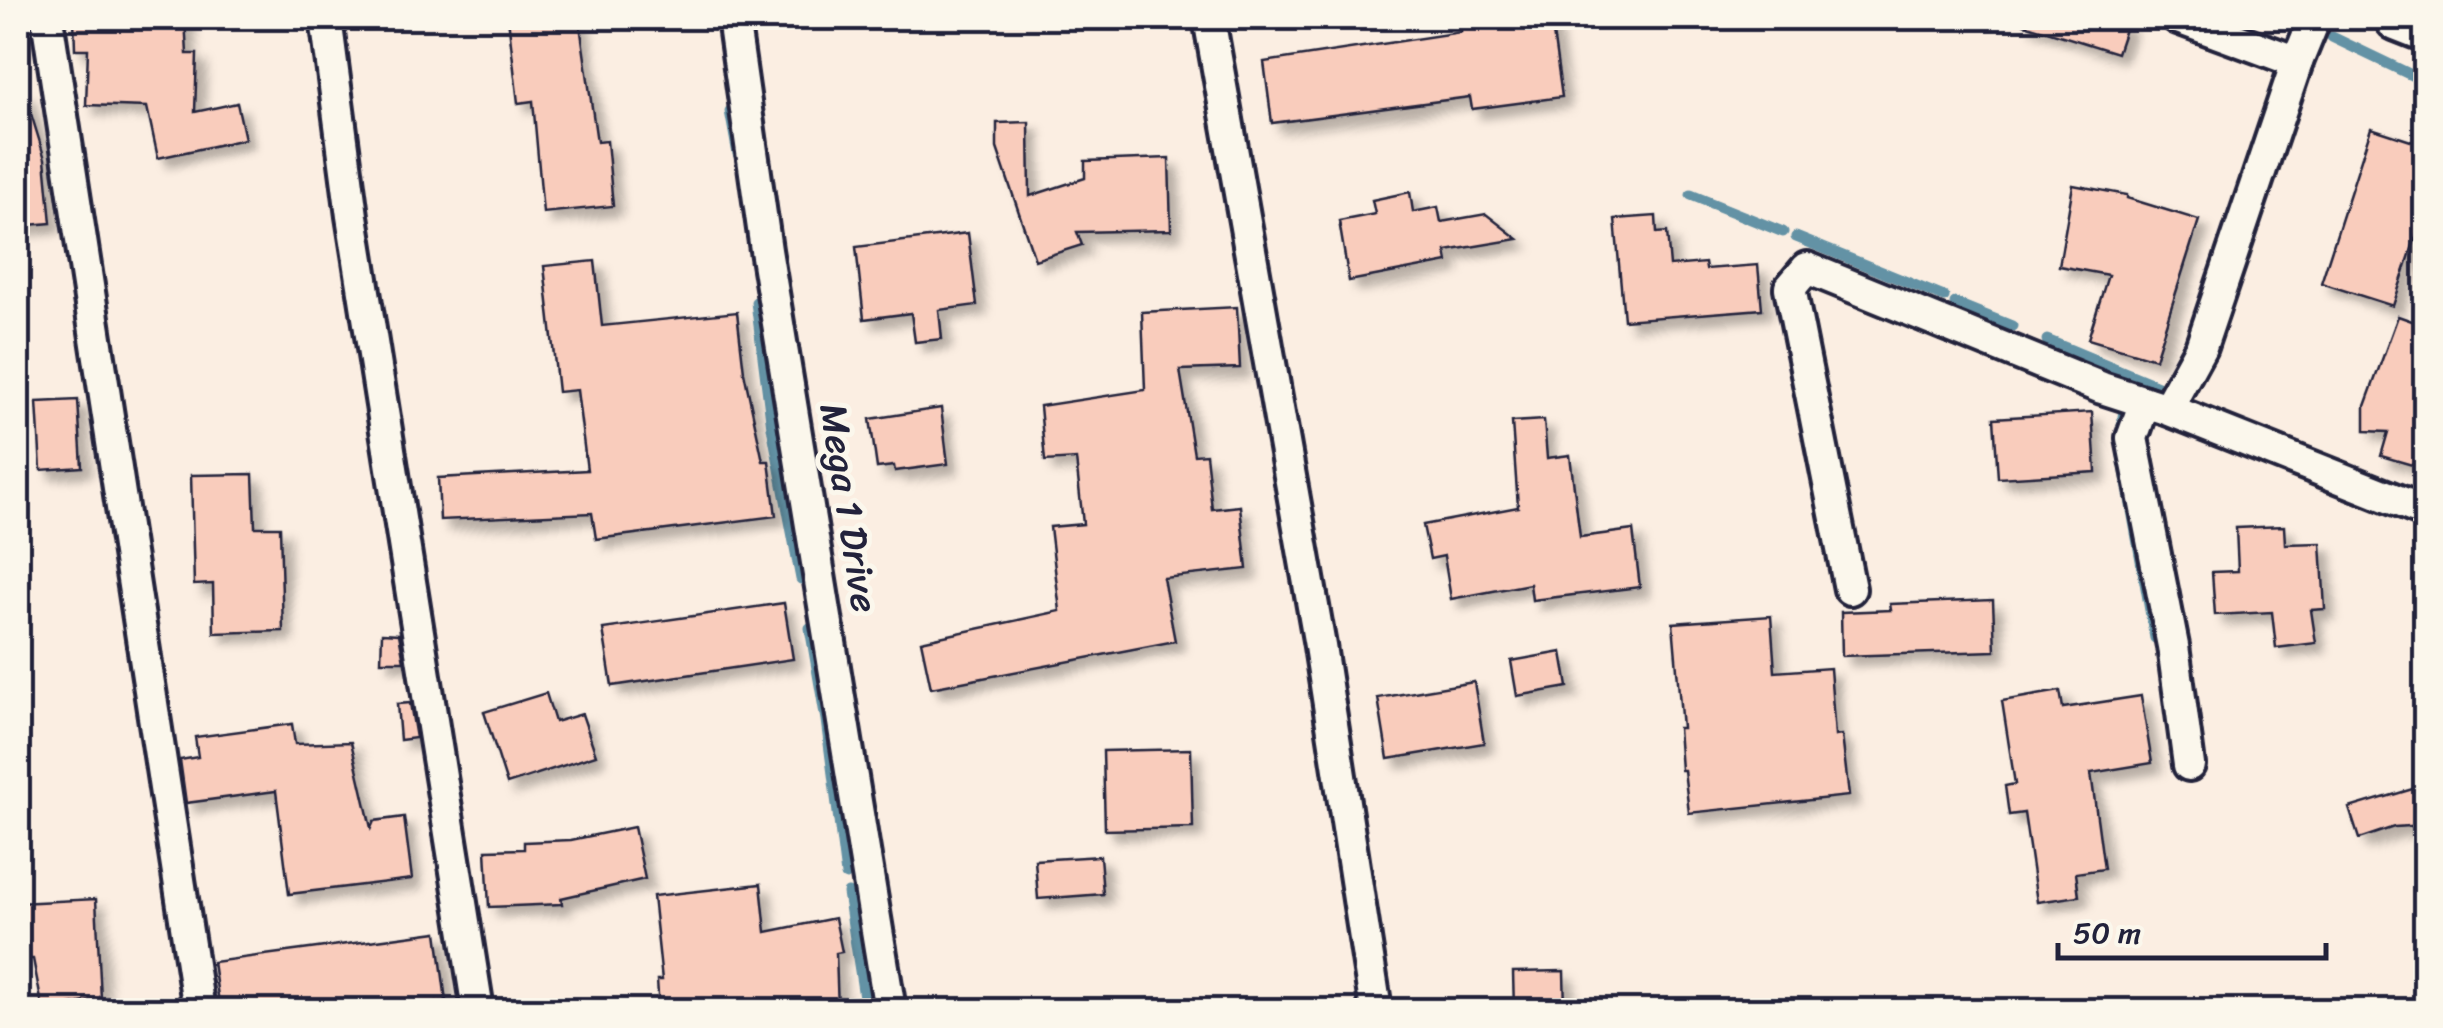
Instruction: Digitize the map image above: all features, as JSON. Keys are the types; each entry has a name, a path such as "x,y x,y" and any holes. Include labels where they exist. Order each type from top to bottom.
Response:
{"main road":[{"path":"2398,18 2426,29"}],"street":[{"path":"48,18 199,1010"},
{"path":"326,18 352,216 478,1010"},
{"name":"Mega 1 Drive","path":"733,18 766,250 890,1010"},
{"path":"1209,18 1316,627 1376,1010"},
{"path":"2178,18 2296,62"},
{"path":"2188,765 2172,646 2132,438 2201,347 2296,62 2315,18"},
{"path":"1850,589 1790,288 1808,268 2102,388 2426,512"}],"building":[{"path":"74,18 185,18 187,54 197,54 195,112 237,103 245,139 158,158 147,107 86,105 88,49 75,49"},
{"path":"508,18 579,18 597,142 607,141 613,206 543,213 533,101 518,103"},
{"path":"1459,18 1551,18 1562,97 1472,109 1470,97 1272,123 1264,62 1461,32"},
{"path":"2025,18 2108,18 2127,23 2117,53 2024,24"},
{"path":"24,91 45,159 51,223 18,226 18,92"},
{"path":"1029,122 1030,196 1085,178 1085,161 1169,158 1171,230 1077,232 1082,245 1035,260 997,148 997,123"},
{"path":"2371,128 2426,146 2426,206 2393,306 2321,283"},
{"path":"2073,185 2127,195 2199,220 2155,359 2088,339 2108,275 2059,266"},
{"path":"1410,192 1413,212 1438,207 1441,222 1486,214 1518,239 1446,251 1448,262 1349,281 1339,221 1375,214 1372,200"},
{"path":"1656,216 1657,233 1667,232 1670,266 1705,263 1706,269 1758,265 1762,309 1624,320 1615,219"},
{"path":"968,233 977,305 939,310 942,339 915,342 911,313 864,319 856,247"},
{"path":"595,261 602,326 737,312 744,372 763,461 769,461 776,516 596,539 592,513 440,520 438,478 587,470 577,390 558,392 544,266"},
{"path":"1237,307 1240,368 1180,370 1194,455 1206,454 1212,509 1240,506 1247,569 1163,578 1175,641 931,688 921,641 1060,611 1050,527 1083,524 1076,459 1045,461 1040,406 1145,390 1142,312"},
{"path":"2398,316 2426,326 2426,469 2381,456 2388,432 2365,431 2365,406"},
{"path":"78,400 82,467 41,470 37,402"},
{"path":"941,408 948,464 895,471 894,466 877,468 870,419"},
{"path":"2092,412 2096,472 1998,478 1994,418"},
{"path":"1544,420 1547,458 1570,455 1580,537 1633,530 1640,587 1532,600 1530,584 1451,599 1444,556 1430,559 1423,525 1518,507 1512,422"},
{"path":"253,474 255,527 280,527 283,631 214,633 213,584 194,585 191,475"},
{"path":"2284,526 2285,544 2321,543 2325,609 2311,610 2316,643 2276,648 2272,612 2215,615 2212,572 2238,571 2236,528"},
{"path":"1993,600 1995,651 1842,656 1841,612 1891,610 1890,604"},
{"path":"784,603 793,659 612,686 603,629"},
{"path":"1771,616 1775,672 1830,668 1835,736 1842,735 1849,796 1689,813 1681,770 1678,728 1682,728 1673,623"},
{"path":"382,633 399,634 404,661 381,661"},
{"path":"1562,652 1568,687 1517,696 1511,661"},
{"path":"1474,682 1484,743 1388,759 1378,698"},
{"path":"2060,691 2063,708 2141,696 2152,763 2091,773 2104,869 2076,873 2079,896 2037,902 2024,813 2009,815 2005,786 2015,784 2002,701"},
{"path":"546,693 555,722 582,714 596,755 507,784 484,712"},
{"path":"410,703 416,738 400,740 397,704"},
{"path":"292,724 295,744 351,742 371,828 374,821 404,817 412,879 289,894 276,791 186,803 180,760 198,757 195,737"},
{"path":"1191,749 1193,828 1105,830 1103,751"},
{"path":"2426,785 2426,825 2394,827 2359,839 2349,808"},
{"path":"634,827 645,879 561,898 562,904 489,907 486,850 524,849 524,842 571,840"},
{"path":"1100,856 1103,894 1038,899 1035,860"},
{"path":"761,884 766,932 835,918 842,952 836,953 838,1010 659,1010 657,980 662,980 653,896"},
{"path":"96,899 101,999 43,1010 28,943 18,946 18,903"},
{"path":"437,932 446,1001 374,1010 220,1010 213,962"},
{"path":"1564,971 1565,1010 1514,1010 1513,972"}],"waterway":[{"path":"2291,18 2295,19"},
{"path":"2332,37 2426,82"},
{"path":"730,111 738,154"},
{"path":"1691,195 1783,232"},
{"path":"1796,237 1944,297"},
{"path":"756,302 772,427 801,579"},
{"path":"1955,303 2012,326"},
{"path":"2047,340 2158,386"},
{"path":"2121,436 2124,408"},
{"path":"2122,455 2155,638"},
{"path":"810,628 846,875"},
{"path":"848,893 866,1010"}]}
